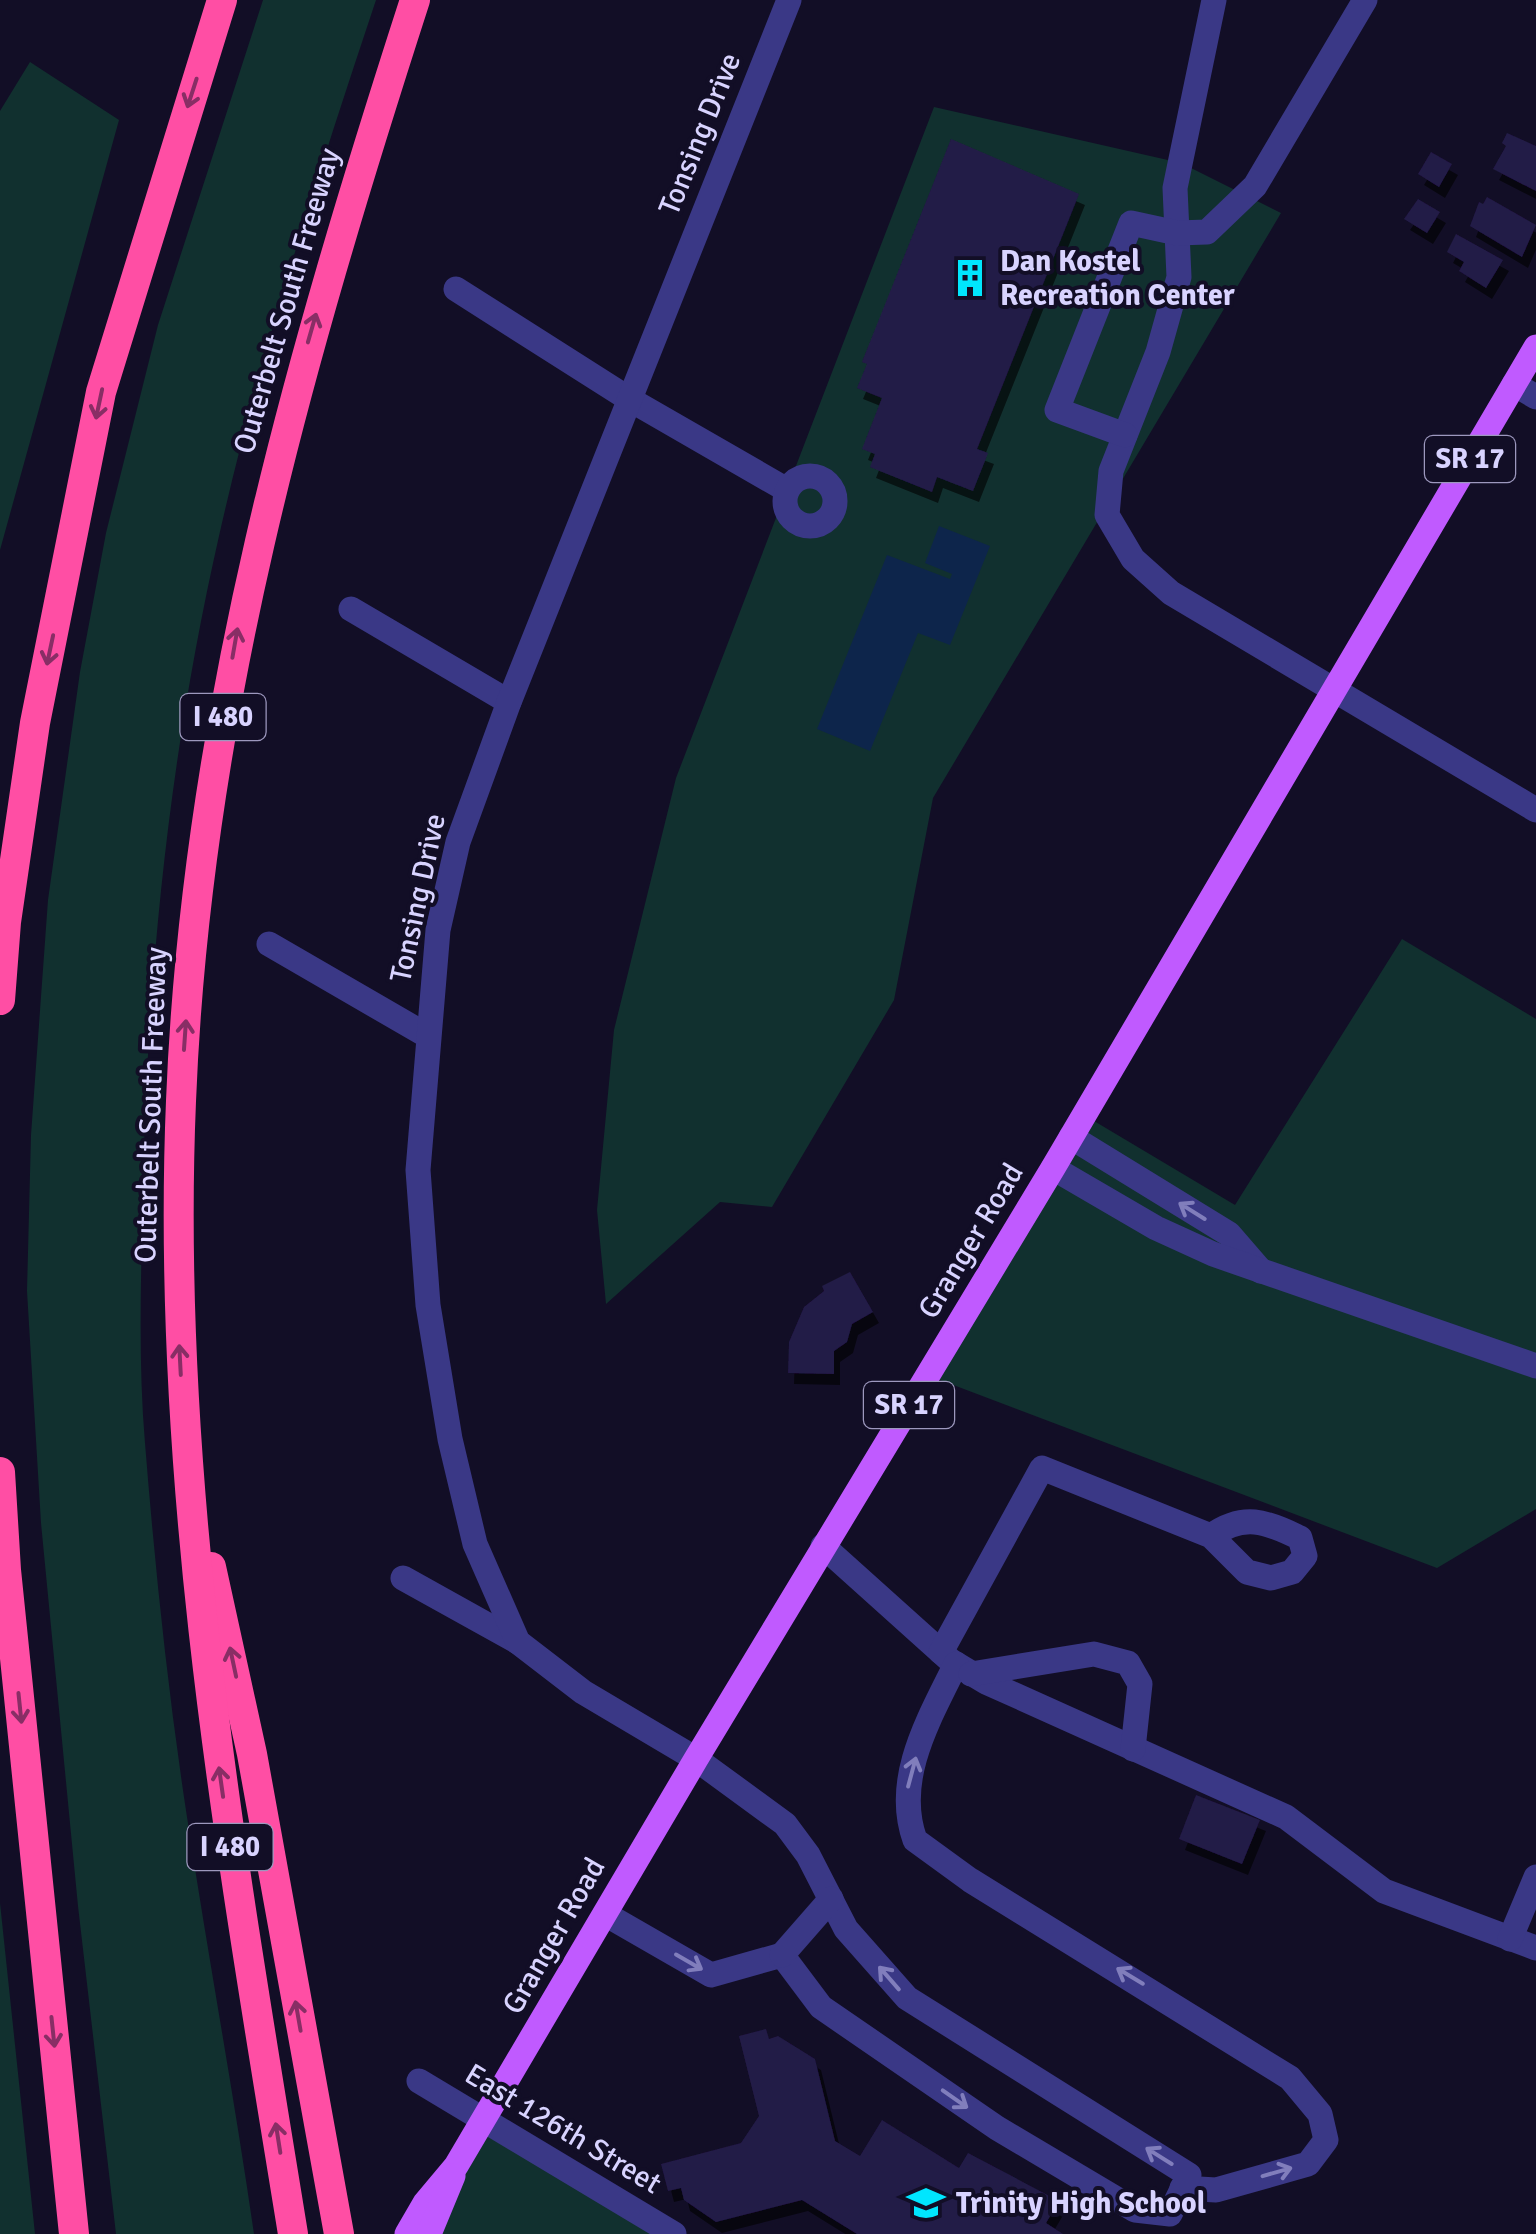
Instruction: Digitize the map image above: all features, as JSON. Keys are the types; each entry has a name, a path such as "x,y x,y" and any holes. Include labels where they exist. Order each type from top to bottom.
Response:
{"highway":[{"path":"0,1000 6,922 34,723 102,392 143,245 222,0"},
{"name":"Outerbelt South Freeway","path":"293,2234 224,1811 185,1457 178,1244 181,1099 192,951 214,770 237,632 310,336 415,0"},
{"path":"0,812 34,723"},
{"path":"185,1457 252,1754 339,2234"},
{"path":"0,1472 74,2234"}],"main road":[{"name":"Granger Road","path":"407,2234 484,2120 1335,692 1525,390 1536,346"},
{"name":"Granger Road","path":"429,2234 456,2166"}],"street":[{"name":"Tonsing Drive","path":"789,0 509,702 458,842 438,930 426,1035 418,1170 428,1305 450,1439 475,1544 518,1642 584,1692 696,1759 785,1824 808,1855 846,1929 906,1998 1188,2175 1182,2188"},
{"path":"1214,0 1176,188 1178,277 1158,352 1111,470 1107,515 1133,559 1171,593 1536,810"},
{"path":"1125,435 1057,410 1131,223 1177,233 1208,232 1255,186 1365,0"},
{"path":"456,289 630,399 788,490"},
{"path":"351,609 509,702"},
{"path":"269,944 426,1035"},
{"path":"1071,1137 1229,1234 1265,1274"},
{"path":"1053,1168 1156,1228 1265,1274 1536,1366"},
{"path":"782,1956 822,2007 998,2128 1136,2210 1170,2214 1182,2188 1216,2190 1308,2164 1326,2140 1320,2114 1290,2078 970,1880 915,1840 906,1792 919,1744 1042,1468 1211,1536"},
{"path":"823,1546 956,1664 1286,1818 1384,1892 1536,1948"},
{"path":"402,1578 518,1642"},
{"path":"956,1664 1094,1654 1128,1664 1140,1684 1133,1749"},
{"path":"1510,1939 1536,1877"},
{"path":"605,1914 711,1975 782,1956 831,1899"},
{"name":"East 126th Street","path":"419,2080 674,2234"},
{"path":"1131,2234 1145,2212"}],"green space":[{"path":"263,0 376,0 271,333 219,536 187,699 156,944 145,1109 141,1318 145,1443 168,1677 254,2234 116,2234 78,1906 41,1523 27,1291 31,1135 48,900 80,672 106,533 158,325"},
{"path":"30,62 119,120 0,550 0,111"},
{"path":"934,107 1181,163 1281,213 933,798 894,1000 772,1207 720,1202 606,1304 597,1210 614,1030 676,778"},
{"path":"1402,939 1536,1019 1536,1509 1437,1568 927,1375 1084,1115 1235,1205"},
{"path":"0,1903 35,2234 0,2234"},
{"path":"483,2120 674,2234 407,2234"}],"water":[{"path":"939,526 990,546 950,645 918,633 870,751 817,729 887,555 950,579 952,574 925,563"}],"building":[{"path":"1507,133 1536,146 1536,191 1493,169 1506,146 1502,143"},
{"name":"Dan Kostel Recreation Center","path":"951,139 1079,194 977,449 988,453 973,491 937,477 932,492 870,467 875,454 862,449 882,398 857,388 867,364 862,362"},
{"path":"1431,152 1452,164 1439,187 1418,174"},
{"path":"1487,197 1536,225 1522,257 1470,226 1479,202 1483,204"},
{"path":"1418,199 1440,212 1427,233 1404,219"},
{"path":"1456,234 1503,260 1486,288 1459,271 1464,262 1447,252"},
{"path":"850,1272 873,1312 852,1324 847,1342 834,1351 834,1374 788,1373 789,1342 804,1307 824,1291 822,1286"},
{"path":"1196,1795 1260,1820 1242,1864 1179,1839"},
{"path":"766,2029 769,2039 778,2036 815,2059 835,2141 860,2156 882,2120 959,2168 968,2153 1059,2201 1046,2223 1063,2234 857,2234 802,2200 716,2222 684,2200 681,2188 668,2191 661,2164 741,2143 759,2116 739,2036"}],"place":[{"name":"Dan Kostel Recreation Center","path":"970,278"},
{"name":"Trinity High School","path":"926,2203"}]}
